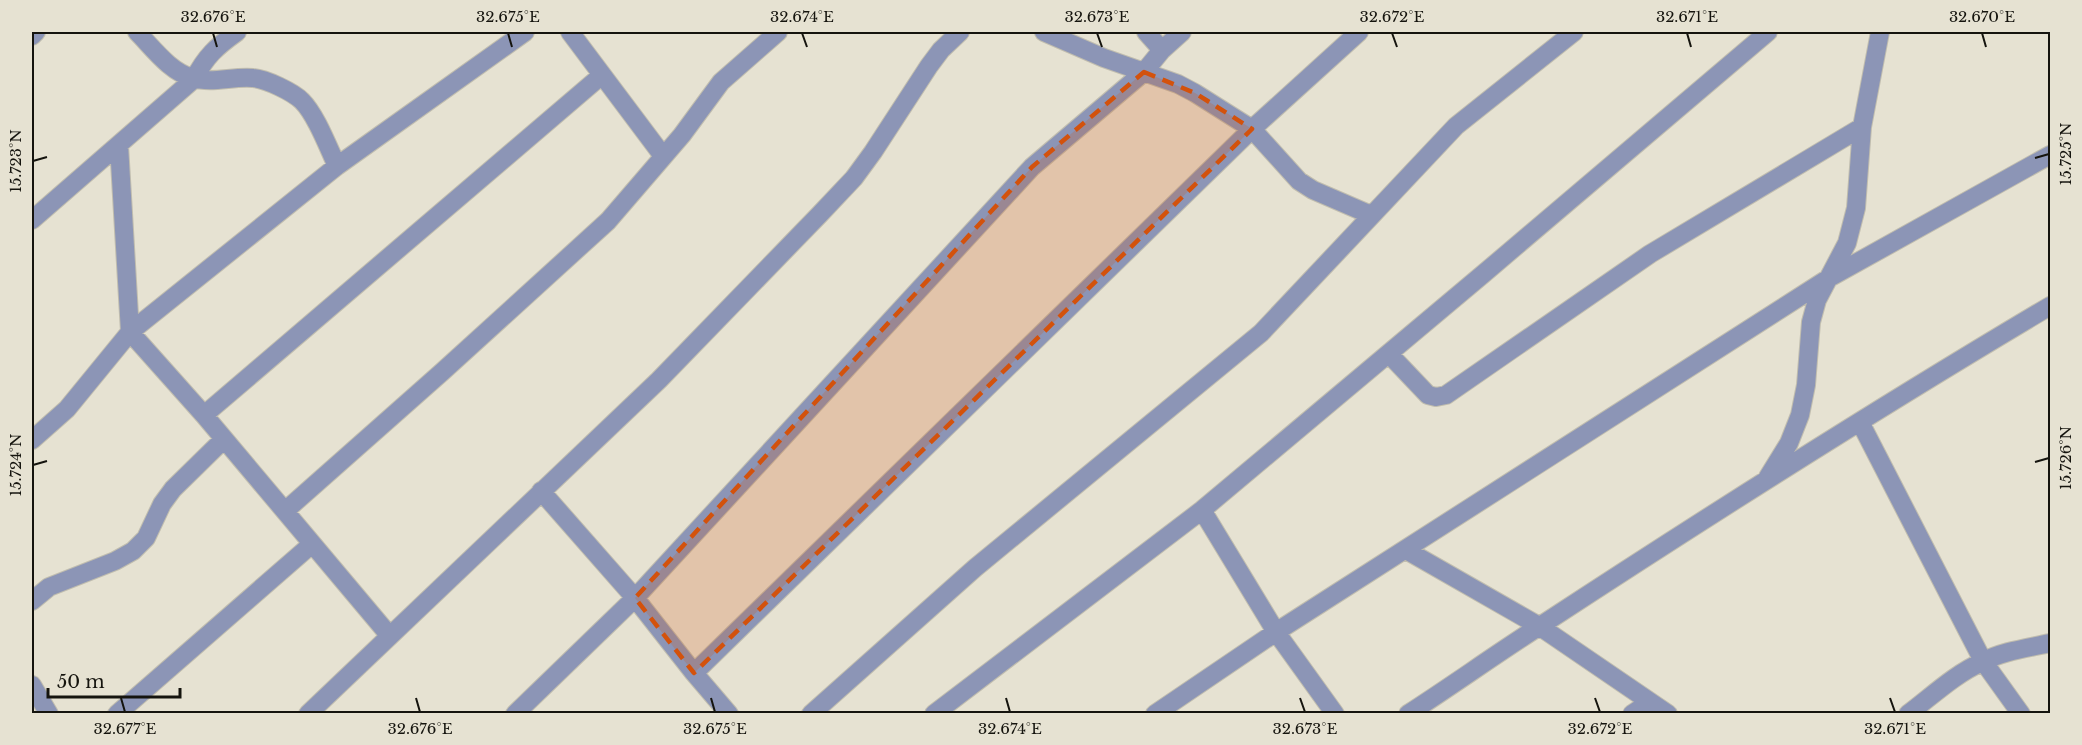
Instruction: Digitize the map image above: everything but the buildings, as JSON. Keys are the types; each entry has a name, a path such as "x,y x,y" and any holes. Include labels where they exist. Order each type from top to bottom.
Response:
{"street":[{"path":"32,36 36,32"},
{"path":"137,32 171,66 194,79 254,78 274,84 302,101 318,126 337,166"},
{"path":"32,220 194,79 202,62 212,50 237,32"},
{"path":"32,440 67,409 130,332 337,166 525,32"},
{"path":"570,32 663,156"},
{"path":"285,511 442,372 608,220 663,156 721,82 778,32"},
{"path":"308,714 389,634 659,380 854,178 929,66 941,50 960,32"},
{"path":"1044,32 1104,58 1178,84 1195,93 1252,129 1299,181 1313,190 1371,215"},
{"path":"1146,32 1162,50"},
{"path":"515,714 635,598 1032,167 1144,72 1162,50 1182,32"},
{"path":"694,673 1252,129 1359,32"},
{"path":"811,714 975,568 1261,333 1456,126 1574,32"},
{"path":"934,714 1202,510 1768,32"},
{"path":"1766,482 1789,444 1800,415 1806,385 1811,322 1817,300 1847,243 1856,208 1862,128 1880,32"},
{"path":"204,415 602,75"},
{"path":"1389,354 1428,395 1436,397 1446,395 1650,254 1862,128"},
{"path":"119,144 130,332 204,415 389,634"},
{"path":"1155,714 1276,632 1829,278 2050,154"},
{"path":"1408,714 1539,627 1860,422 2050,306"},
{"path":"1860,422 1983,661 2021,714"},
{"path":"32,601 50,587 115,561 133,551 146,537 162,504 173,489 223,440"},
{"path":"541,491 635,598 729,714"},
{"path":"1202,510 1276,632 1335,714"},
{"path":"117,714 312,544"},
{"path":"1406,550 1539,627 1668,714"},
{"path":"1908,714 1964,671 1983,661 2050,643"},
{"path":"32,686 49,714"},
{"path":"1632,714 1650,702"}],"highlighted area":[{"path":"1144,72 1195,93 1252,129 1064,311 694,673 635,598 1032,167"}]}
